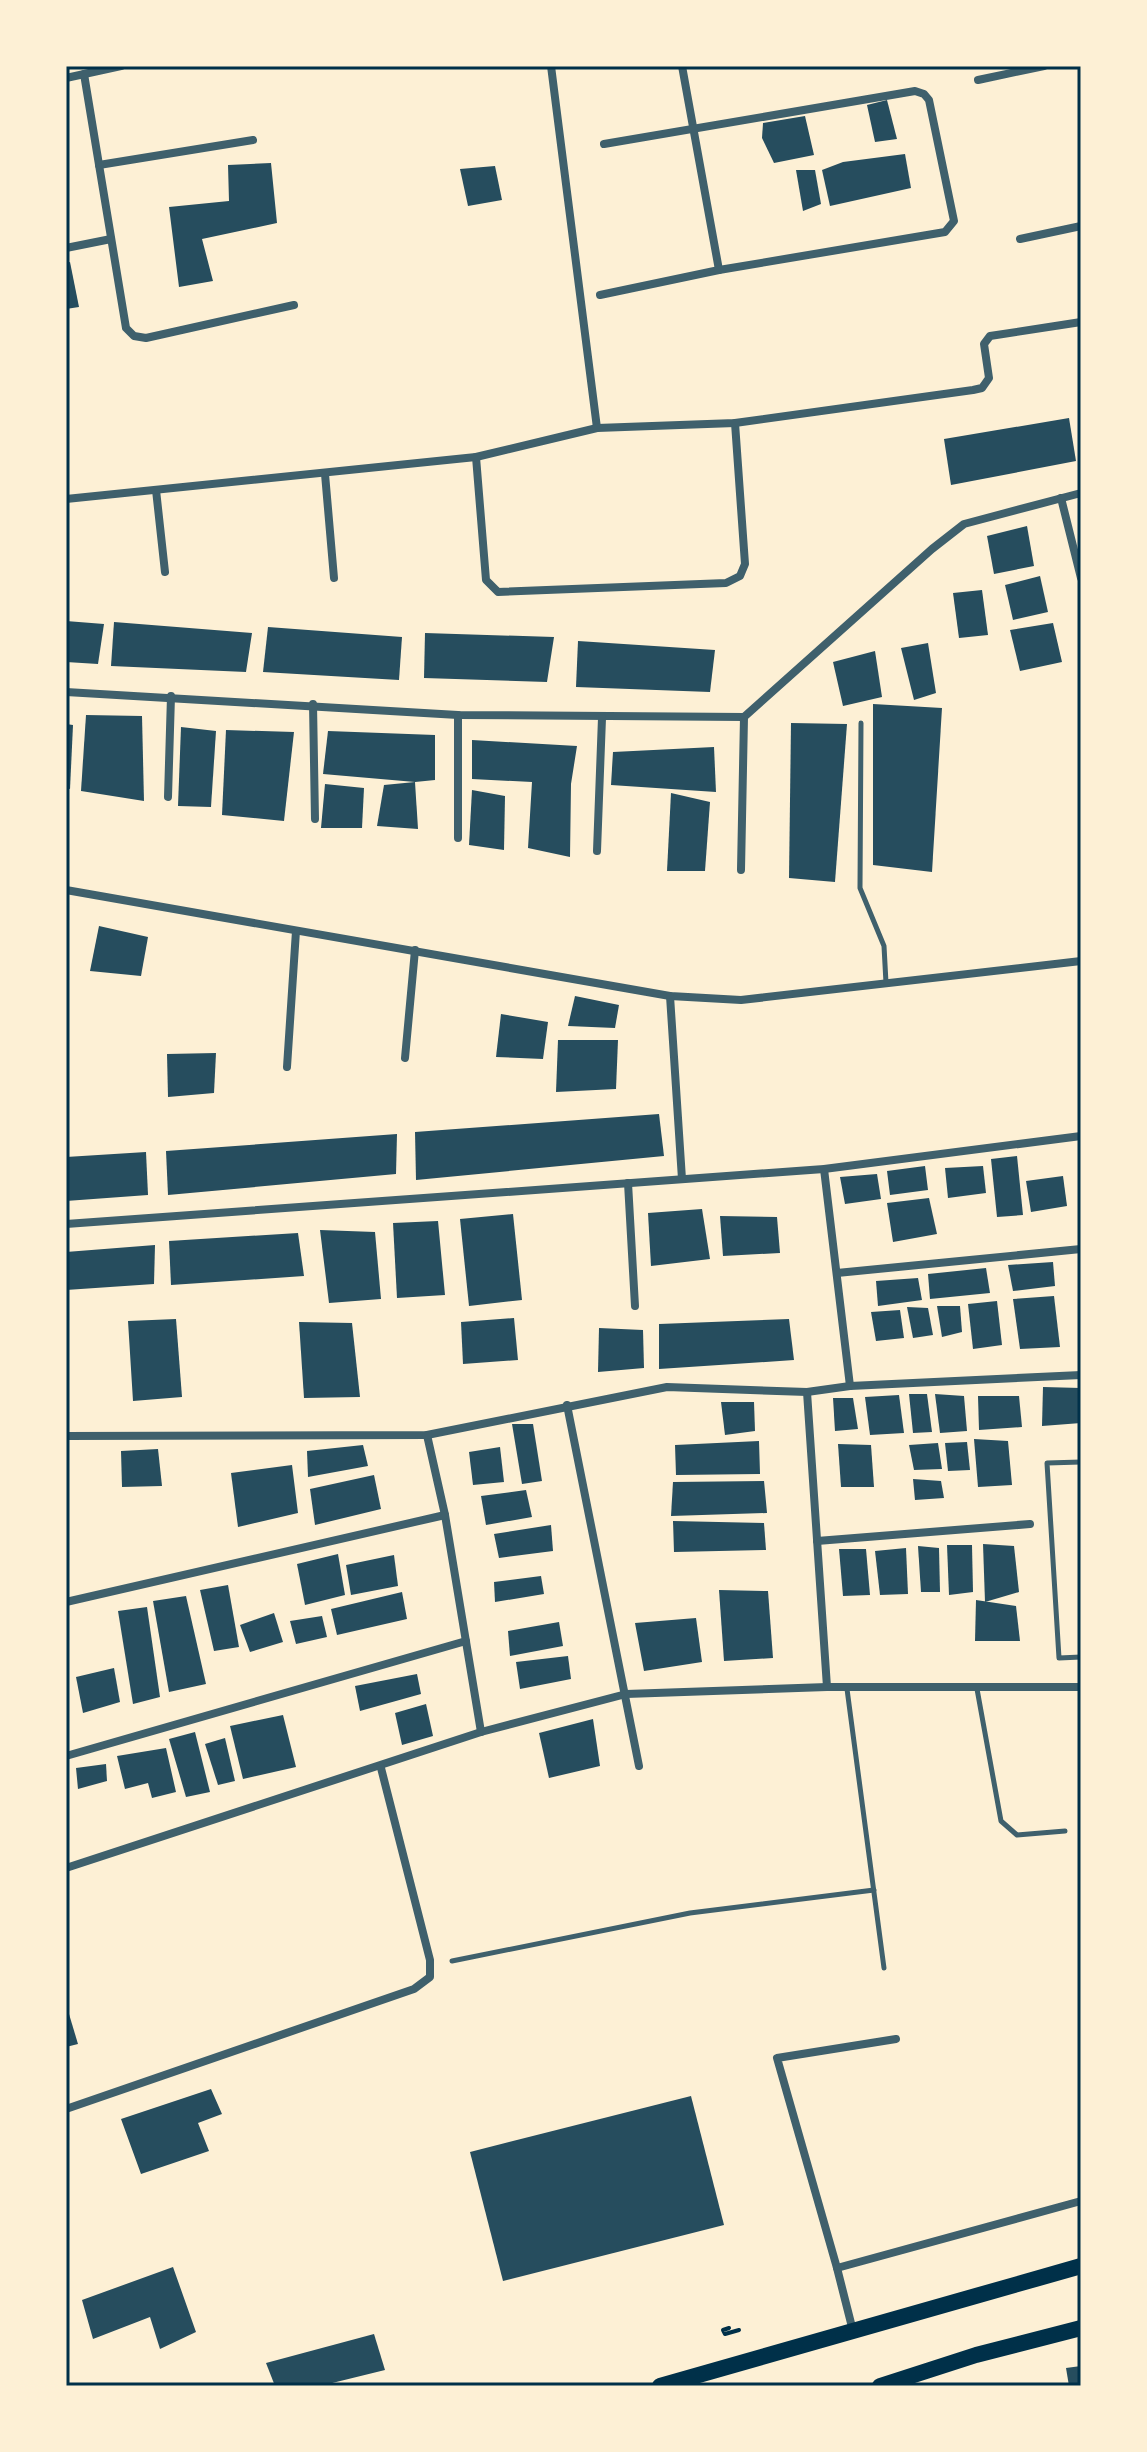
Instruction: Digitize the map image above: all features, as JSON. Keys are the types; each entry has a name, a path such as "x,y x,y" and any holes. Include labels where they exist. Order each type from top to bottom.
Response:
{"main road":[{"path":"660,2386 1081,2266"},
{"path":"880,2386 976,2355 1081,2328"}],"street":[{"path":"66,78 121,66"},
{"path":"551,66 597,428"},
{"path":"682,66 719,270"},
{"path":"978,80 1044,66"},
{"path":"84,74 126,328 134,336 146,338 294,305"},
{"path":"600,295 719,270 945,232 954,221 924,94 915,91 604,144"},
{"path":"99,165 253,140"},
{"path":"1020,239 1081,226"},
{"path":"66,248 111,239"},
{"path":"66,499 476,457 597,428 735,423 973,390 982,388 989,378 984,344 990,336 1081,322"},
{"path":"476,457 486,580 498,592 726,583 740,576 745,564 735,423"},
{"path":"325,474 334,578"},
{"path":"156,490 165,572"},
{"path":"66,692 313,704 458,715 744,717 964,524 1081,493"},
{"path":"1061,498 1081,578"},
{"path":"168,797 171,696"},
{"path":"313,704 315,819"},
{"path":"458,715 458,838"},
{"path":"741,870 744,717"},
{"path":"597,851 602,718"},
{"path":"66,890 670,996 741,1000 1081,961"},
{"path":"287,1067 296,931"},
{"path":"405,1058 415,950"},
{"path":"670,996 682,1179"},
{"path":"66,1224 824,1169 1081,1136"},
{"path":"824,1169 850,1386"},
{"path":"628,1183 635,1306"},
{"path":"837,1273 1081,1249"},
{"path":"66,1436 427,1435 667,1387 807,1392 850,1386 1081,1375"},
{"path":"807,1392 827,1687"},
{"path":"567,1405 639,1766"},
{"path":"427,1435 445,1515 481,1732"},
{"path":"66,1602 445,1515"},
{"path":"817,1541 1030,1524"},
{"path":"66,1756 466,1641"},
{"path":"66,1868 381,1768 481,1732 626,1694 827,1687 1081,1687"},
{"path":"66,2109 414,1989 430,1977 430,1960 381,1768"},
{"path":"853,2332 777,2058 896,2039"},
{"path":"837,2268 1081,2201"}],"lane":[{"path":"861,723 860,888 884,946 886,984"},
{"path":"1081,1462 1047,1463 1059,1658 1081,1657"},
{"path":"847,1689 884,1968"},
{"path":"977,1689 1001,1821 1017,1835 1065,1831"},
{"path":"452,1961 690,1913 874,1890"}],"path":[{"path":"729,2328 723,2330 725,2334 739,2330"}],"building":[{"path":"887,100 897,139 875,142 867,105"},
{"path":"805,116 814,155 774,163 762,138 763,123"},
{"path":"905,154 911,188 830,206 822,170 843,162"},
{"path":"271,163 277,223 202,239 213,281 179,287 169,207 229,201 228,165"},
{"path":"495,166 502,200 468,206 460,169"},
{"path":"796,170 815,170 821,204 803,211"},
{"path":"70,262 79,307 66,309 66,263"},
{"path":"1069,418 1076,461 951,485 944,439"},
{"path":"1027,526 1034,566 994,574 987,536"},
{"path":"1040,576 1048,612 1013,620 1005,585"},
{"path":"982,590 988,635 959,638 953,593"},
{"path":"66,621 104,624 98,664 66,662"},
{"path":"114,622 252,633 246,672 111,666"},
{"path":"1053,623 1062,662 1020,671 1010,630"},
{"path":"268,627 402,637 399,680 263,672"},
{"path":"425,633 554,637 547,682 424,678"},
{"path":"578,641 715,650 710,692 576,687"},
{"path":"928,643 936,693 914,700 901,648"},
{"path":"875,651 882,697 843,706 833,662"},
{"path":"873,704 942,708 932,872 873,865"},
{"path":"86,715 142,716 144,801 81,791"},
{"path":"791,723 847,724 835,882 789,878"},
{"path":"66,724 73,725 70,789 66,788"},
{"path":"181,727 216,731 211,807 178,806"},
{"path":"226,730 294,732 284,821 222,815"},
{"path":"328,731 435,735 435,780 415,782 323,774"},
{"path":"472,740 577,746 571,784 570,857 528,848 532,782 472,779"},
{"path":"714,747 716,792 611,785 613,752"},
{"path":"415,782 418,829 377,826 384,785"},
{"path":"325,784 364,788 362,828 321,828"},
{"path":"472,790 505,796 504,850 469,845"},
{"path":"671,793 710,802 705,871 667,871"},
{"path":"99,926 148,937 141,976 90,971"},
{"path":"575,996 619,1005 615,1028 568,1026"},
{"path":"501,1014 548,1022 543,1059 496,1057"},
{"path":"558,1040 618,1040 616,1089 556,1092"},
{"path":"216,1053 214,1093 168,1097 167,1054"},
{"path":"659,1114 664,1156 416,1180 415,1132"},
{"path":"397,1134 396,1174 168,1195 166,1151"},
{"path":"146,1152 148,1195 66,1201 66,1157"},
{"path":"1017,1156 1023,1215 997,1217 991,1159"},
{"path":"925,1166 928,1190 890,1195 887,1171"},
{"path":"983,1166 986,1193 948,1198 945,1168"},
{"path":"877,1174 881,1199 845,1204 840,1177"},
{"path":"1063,1176 1067,1206 1031,1212 1026,1181"},
{"path":"929,1198 937,1234 893,1242 887,1203"},
{"path":"702,1209 710,1259 651,1266 648,1213"},
{"path":"513,1214 522,1300 469,1306 460,1219"},
{"path":"720,1216 777,1217 780,1253 723,1256"},
{"path":"438,1221 445,1295 397,1298 393,1223"},
{"path":"320,1230 375,1232 381,1299 329,1303"},
{"path":"298,1233 304,1276 171,1285 169,1241"},
{"path":"155,1245 154,1284 66,1290 66,1252"},
{"path":"1053,1262 1055,1286 1013,1291 1008,1265"},
{"path":"986,1268 990,1293 930,1299 928,1274"},
{"path":"918,1278 922,1300 878,1306 876,1281"},
{"path":"1054,1296 1060,1347 1020,1349 1013,1299"},
{"path":"997,1301 1002,1345 973,1349 968,1304"},
{"path":"937,1306 960,1306 962,1332 942,1337"},
{"path":"907,1307 928,1308 933,1335 913,1338"},
{"path":"900,1310 904,1338 876,1341 871,1312"},
{"path":"514,1318 518,1360 463,1364 461,1322"},
{"path":"176,1319 182,1397 133,1401 128,1321"},
{"path":"789,1319 794,1360 659,1369 659,1324"},
{"path":"299,1322 352,1323 360,1397 304,1398"},
{"path":"599,1328 643,1330 644,1368 598,1372"},
{"path":"1043,1387 1081,1388 1081,1423 1042,1426"},
{"path":"909,1394 927,1394 932,1432 913,1433"},
{"path":"935,1394 964,1396 967,1431 940,1433"},
{"path":"899,1395 904,1433 870,1435 865,1397"},
{"path":"978,1396 1019,1396 1022,1427 979,1430"},
{"path":"833,1398 853,1398 858,1429 835,1431"},
{"path":"721,1402 754,1402 755,1431 725,1435"},
{"path":"512,1424 533,1424 542,1481 522,1484"},
{"path":"974,1439 1008,1441 1012,1485 978,1487"},
{"path":"759,1441 760,1474 676,1475 675,1445"},
{"path":"967,1442 970,1470 948,1471 945,1443"},
{"path":"938,1443 942,1469 914,1470 909,1445"},
{"path":"838,1444 871,1445 874,1487 841,1487"},
{"path":"363,1445 368,1466 308,1477 307,1451"},
{"path":"500,1447 504,1482 473,1485 469,1452"},
{"path":"158,1449 162,1486 122,1487 121,1451"},
{"path":"292,1465 298,1513 238,1527 231,1473"},
{"path":"374,1475 381,1509 315,1525 310,1489"},
{"path":"913,1479 941,1481 944,1498 915,1500"},
{"path":"764,1481 767,1513 671,1516 673,1482"},
{"path":"526,1490 532,1517 486,1525 481,1496"},
{"path":"673,1521 764,1523 766,1550 674,1552"},
{"path":"551,1525 553,1551 499,1558 494,1534"},
{"path":"983,1544 1014,1546 1019,1592 985,1602"},
{"path":"947,1545 972,1545 973,1592 949,1595"},
{"path":"918,1546 939,1548 940,1592 921,1592"},
{"path":"906,1548 908,1594 880,1595 875,1551"},
{"path":"839,1549 866,1549 870,1595 843,1596"},
{"path":"338,1554 345,1595 305,1605 297,1564"},
{"path":"394,1555 398,1586 351,1595 346,1565"},
{"path":"541,1576 544,1594 495,1602 494,1582"},
{"path":"228,1585 239,1647 214,1651 200,1590"},
{"path":"719,1590 768,1591 773,1658 724,1661"},
{"path":"402,1592 407,1619 337,1635 331,1609"},
{"path":"186,1596 206,1684 169,1692 153,1601"},
{"path":"976,1600 1016,1606 1020,1641 975,1641"},
{"path":"147,1607 160,1697 133,1704 118,1611"},
{"path":"274,1613 283,1642 250,1652 240,1625"},
{"path":"322,1616 327,1637 296,1644 290,1621"},
{"path":"696,1618 702,1662 644,1671 635,1623"},
{"path":"559,1622 563,1646 510,1656 508,1631"},
{"path":"568,1656 571,1679 520,1689 516,1662"},
{"path":"114,1668 120,1702 83,1713 76,1677"},
{"path":"417,1674 421,1694 360,1711 355,1686"},
{"path":"426,1704 433,1736 402,1745 395,1713"},
{"path":"283,1715 296,1767 243,1779 230,1726"},
{"path":"593,1719 600,1766 549,1778 539,1733"},
{"path":"195,1732 210,1792 186,1797 169,1739"},
{"path":"225,1738 235,1781 218,1785 205,1744"},
{"path":"166,1748 176,1792 152,1798 148,1783 125,1789 117,1756"},
{"path":"106,1764 107,1781 78,1789 76,1768"},
{"path":"66,2004 78,2044 66,2047"},
{"path":"211,2089 222,2114 198,2123 209,2151 141,2174 121,2119"},
{"path":"691,2096 724,2225 503,2281 470,2152"},
{"path":"173,2267 196,2332 160,2349 150,2317 93,2339 82,2300"},
{"path":"374,2334 385,2370 320,2386 275,2386 266,2363"},
{"path":"1081,2366 1081,2386 1069,2386 1066,2368"}]}
